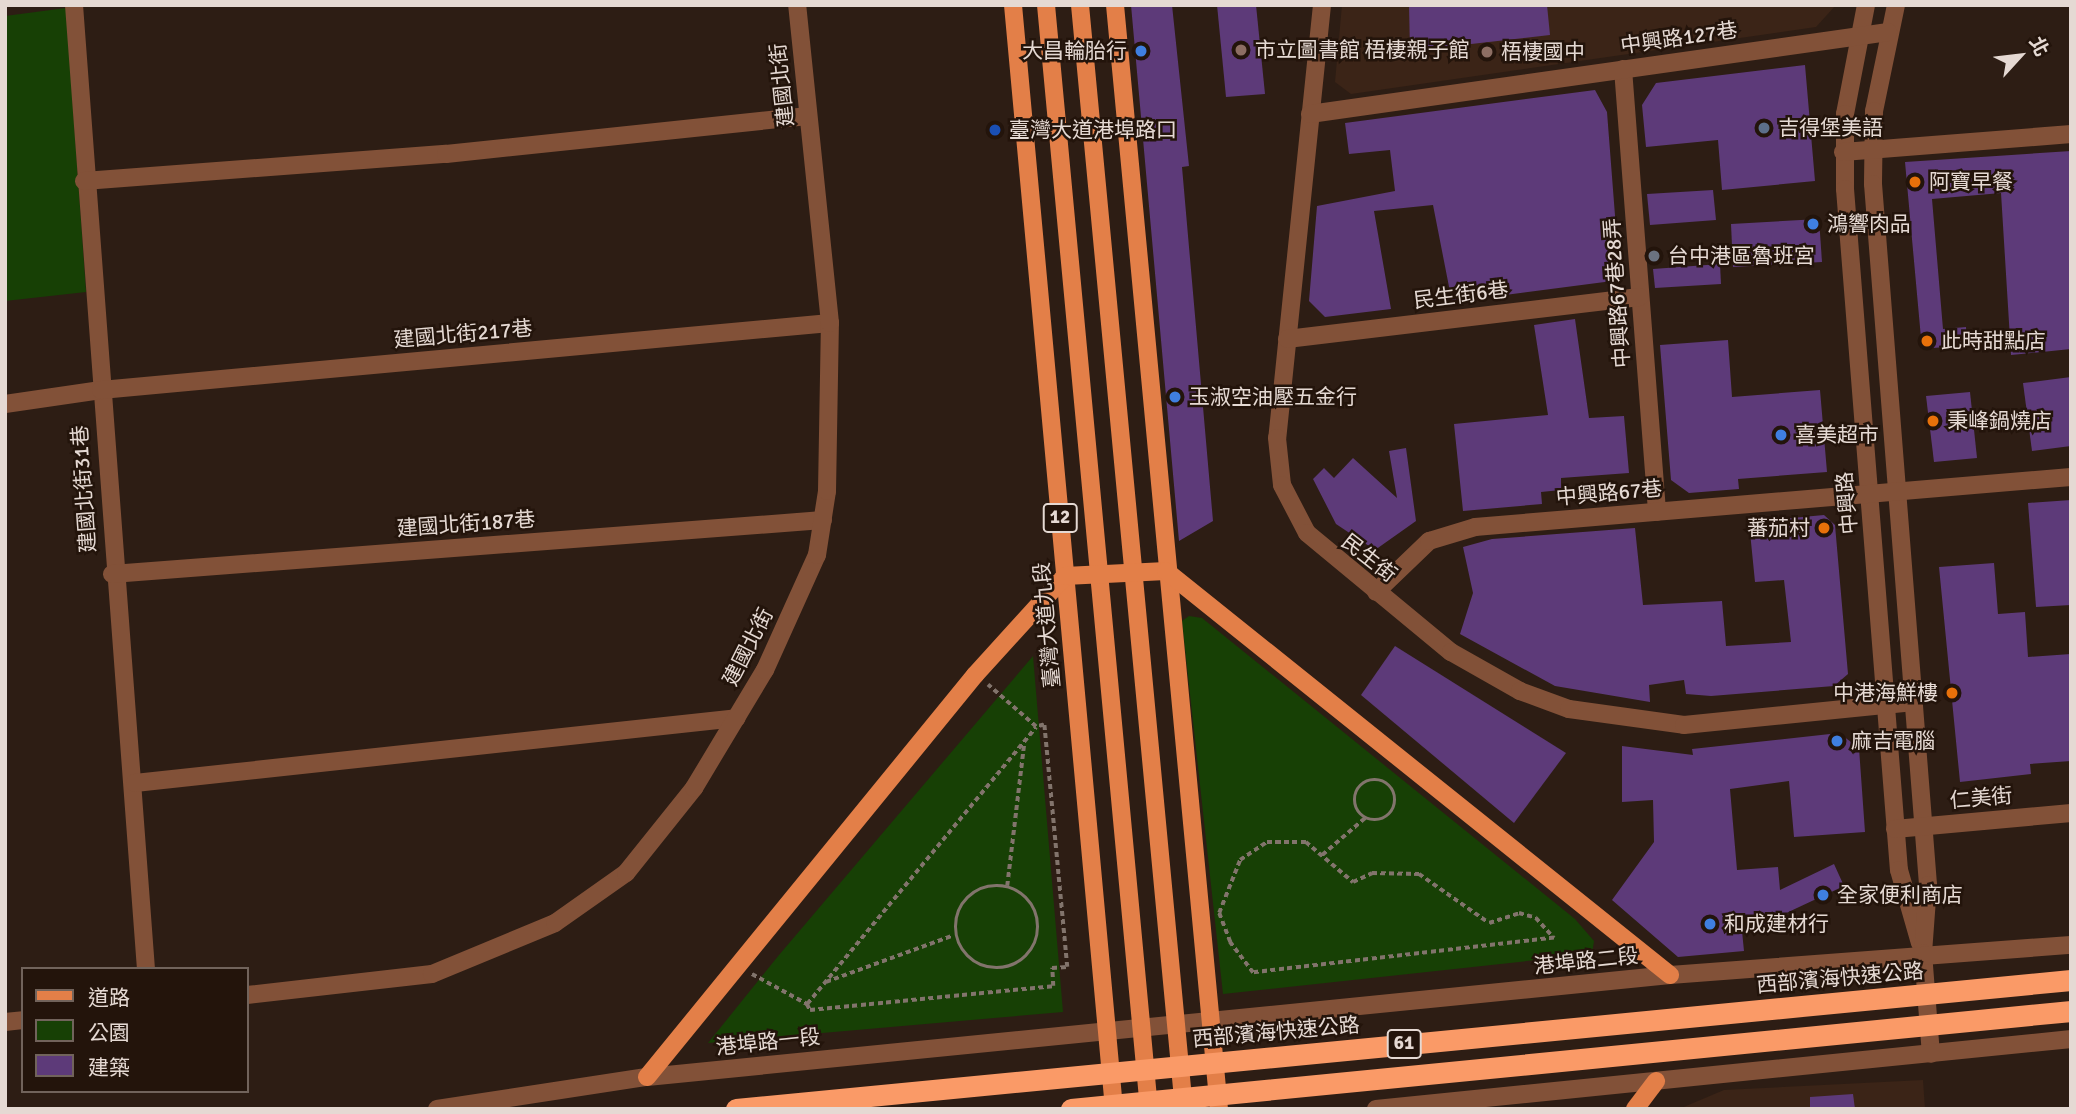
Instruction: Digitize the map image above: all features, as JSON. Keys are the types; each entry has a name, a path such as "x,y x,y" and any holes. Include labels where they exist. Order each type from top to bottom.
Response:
{"highway":[{"name":"西部濱海快速公路","path":"736,1109 2071,980"},
{"name":"61","path":"1070,1109 2071,1011"}],"main road":[{"name":"臺灣大道九段","path":"1013,5 1106,1031"},
{"name":"12","path":"1046,5 1149,1109"},
{"path":"1080,5 1184,1109"},
{"path":"1115,5 1166,571 1219,1109"},
{"path":"646,1077 975,674 1065,576 1166,571 1671,975"},
{"name":"12","path":"1106,1031 1114,1109"},
{"path":"1635,1109 1656,1081"}],"street":[{"name":"建國北街31巷","path":"74,5 83,181 101,390 112,574 135,783 146,967"},
{"name":"建國北街","path":"248,995 432,974 555,923 626,873 694,788 737,718 817,555 822,520 830,323 797,5"},
{"name":"民生街","path":"1322,5 1277,438 1282,485 1313,540 1376,592 1497,680 1598,716 1693,724 1914,702"},
{"name":"中興路","path":"1866,5 1858,36 1843,152 1899,870 1923,953"},
{"name":"中興路","path":"1896,5 1888,32 1872,150 1924,827 1923,953 1931,1054"},
{"name":"中興路127巷","path":"1310,114 1888,32"},
{"name":"中興路67巷28弄","path":"1623,69 1657,512"},
{"path":"83,181 446,154 808,116"},
{"path":"1843,152 2071,134"},
{"name":"民生街6巷","path":"1287,339 1640,296"},
{"name":"建國北街217巷","path":"5,404 101,390 830,323"},
{"name":"中興路67巷","path":"1376,592 1416,550 1457,530 2071,477"},
{"name":"建國北街187巷","path":"112,574 822,520"},
{"path":"135,783 737,718"},
{"name":"仁美街","path":"1895,829 2071,813"},
{"name":"港埠路二段","path":"1106,1031 1671,975 1923,953 2071,945"},
{"name":"港埠路一段","path":"437,1109 646,1077 1106,1031"},
{"path":"1376,1109 2071,1040"}],"path":[{"path":"975,674 1036,727"},
{"path":"737,966 807,1004 810,1010 1053,986 1052,968 1067,967 1044,725 1036,727 807,1004"},
{"path":"1007,886 1024,742"},
{"path":"1370,780 1384,782 1394,793 1391,811 1378,820 1365,817 1355,803 1357,790 1370,780"},
{"path":"1322,856 1365,817"},
{"path":"1266,842 1306,842 1322,856 1353,882 1372,873 1419,874 1489,923 1519,913 1536,918 1554,938 1254,973 1230,942 1219,913 1226,884 1240,860 1266,842"},
{"path":"1007,886 1028,902 1039,932 1027,955 992,967 960,945 957,916 973,892 1007,886"},
{"path":"826,982 952,936"}],"shaded area":[{"name":"梧棲國中","path":"1342,5 1836,5 1816,27 1351,94 1335,82"},
{"path":"1923,1080 1925,1109 1679,1109 1724,1090"}],"green space":[{"path":"66,8 86,292 5,301 5,16"},
{"path":"1189,616 1202,618 1575,919 1594,941 1592,954 1223,994 1182,621"},
{"path":"1033,656 1063,1012 708,1043 779,955"}],"building":[{"path":"1131,5 1172,5 1189,166 1182,167 1213,521 1179,541"},
{"name":"市立圖書館 梧棲親子館","path":"1217,5 1256,5 1265,94 1226,97"},
{"path":"1409,5 1547,5 1550,35 1410,51"},
{"name":"吉得堡美語","path":"1805,65 1815,181 1722,190 1718,140 1646,147 1642,105 1656,83"},
{"path":"1595,90 1607,112 1620,280 1452,302 1433,205 1374,211 1391,309 1325,317 1309,301 1317,206 1395,191 1390,150 1349,154 1345,123"},
{"path":"2071,151 2071,349 2011,355 2001,193 1932,199 1943,329 1966,327 1967,345 1922,349 1905,162"},
{"path":"1713,190 1716,220 1650,225 1647,194"},
{"path":"1819,219 1822,262 1733,267 1731,224"},
{"path":"1720,264 1721,284 1655,288 1653,269"},
{"path":"1575,319 1589,418 1624,416 1629,473 1561,478 1561,490 1541,492 1542,504 1463,511 1454,424 1548,415 1534,325"},
{"path":"1728,340 1732,397 1820,390 1827,472 1738,479 1739,489 1689,493 1671,480 1660,345"},
{"path":"2071,377 2071,446 2032,451 2023,383"},
{"path":"1970,392 1977,458 1934,462 1926,396"},
{"path":"1406,448 1416,521 1375,550 1336,524 1313,479 1324,468 1334,478 1353,458 1397,498 1389,451"},
{"path":"2071,500 2071,605 2036,607 2028,503"},
{"path":"1824,515 1835,525 1848,674 1834,686 1711,696 1686,694 1684,680 1649,685 1650,702 1555,686 1460,634 1473,593 1463,547 1492,539 1635,528 1643,605 1722,601 1726,646 1791,642 1784,580 1755,582 1749,522"},
{"path":"1994,563 1998,614 2025,612 2028,657 2071,654 2071,761 2030,764 2031,774 1960,782 1939,567"},
{"path":"1395,646 1566,753 1514,823 1361,695"},
{"path":"1839,733 1859,748 1865,832 1794,837 1789,781 1730,789 1737,870 1778,867 1780,890 1834,864 1844,886 1782,915 1783,927 1742,931 1744,951 1678,957 1612,900 1654,842 1653,800 1622,802 1622,746 1693,755 1692,749"},
{"path":"1853,1094 1855,1109 1810,1109 1810,1097"}],"place":[{"name":"市立圖書館 梧棲親子館","path":"1241,50"},
{"name":"大昌輪胎行","path":"1141,51"},
{"name":"梧棲國中","path":"1487,52"},
{"name":"吉得堡美語","path":"1764,128"},
{"name":"臺灣大道港埠路口","path":"995,130"},
{"name":"阿寶早餐","path":"1915,182"},
{"name":"鴻響肉品","path":"1813,224"},
{"name":"台中港區魯班宮","path":"1654,256"},
{"name":"此時甜點店","path":"1927,341"},
{"name":"玉淑空油壓五金行","path":"1175,397"},
{"name":"秉峰鍋燒店","path":"1933,421"},
{"name":"喜美超市","path":"1781,435"},
{"name":"蕃茄村","path":"1824,528"},
{"name":"中港海鮮樓","path":"1952,693"},
{"name":"麻吉電腦","path":"1837,741"},
{"name":"全家便利商店","path":"1823,895"},
{"name":"和成建材行","path":"1710,924"}]}
